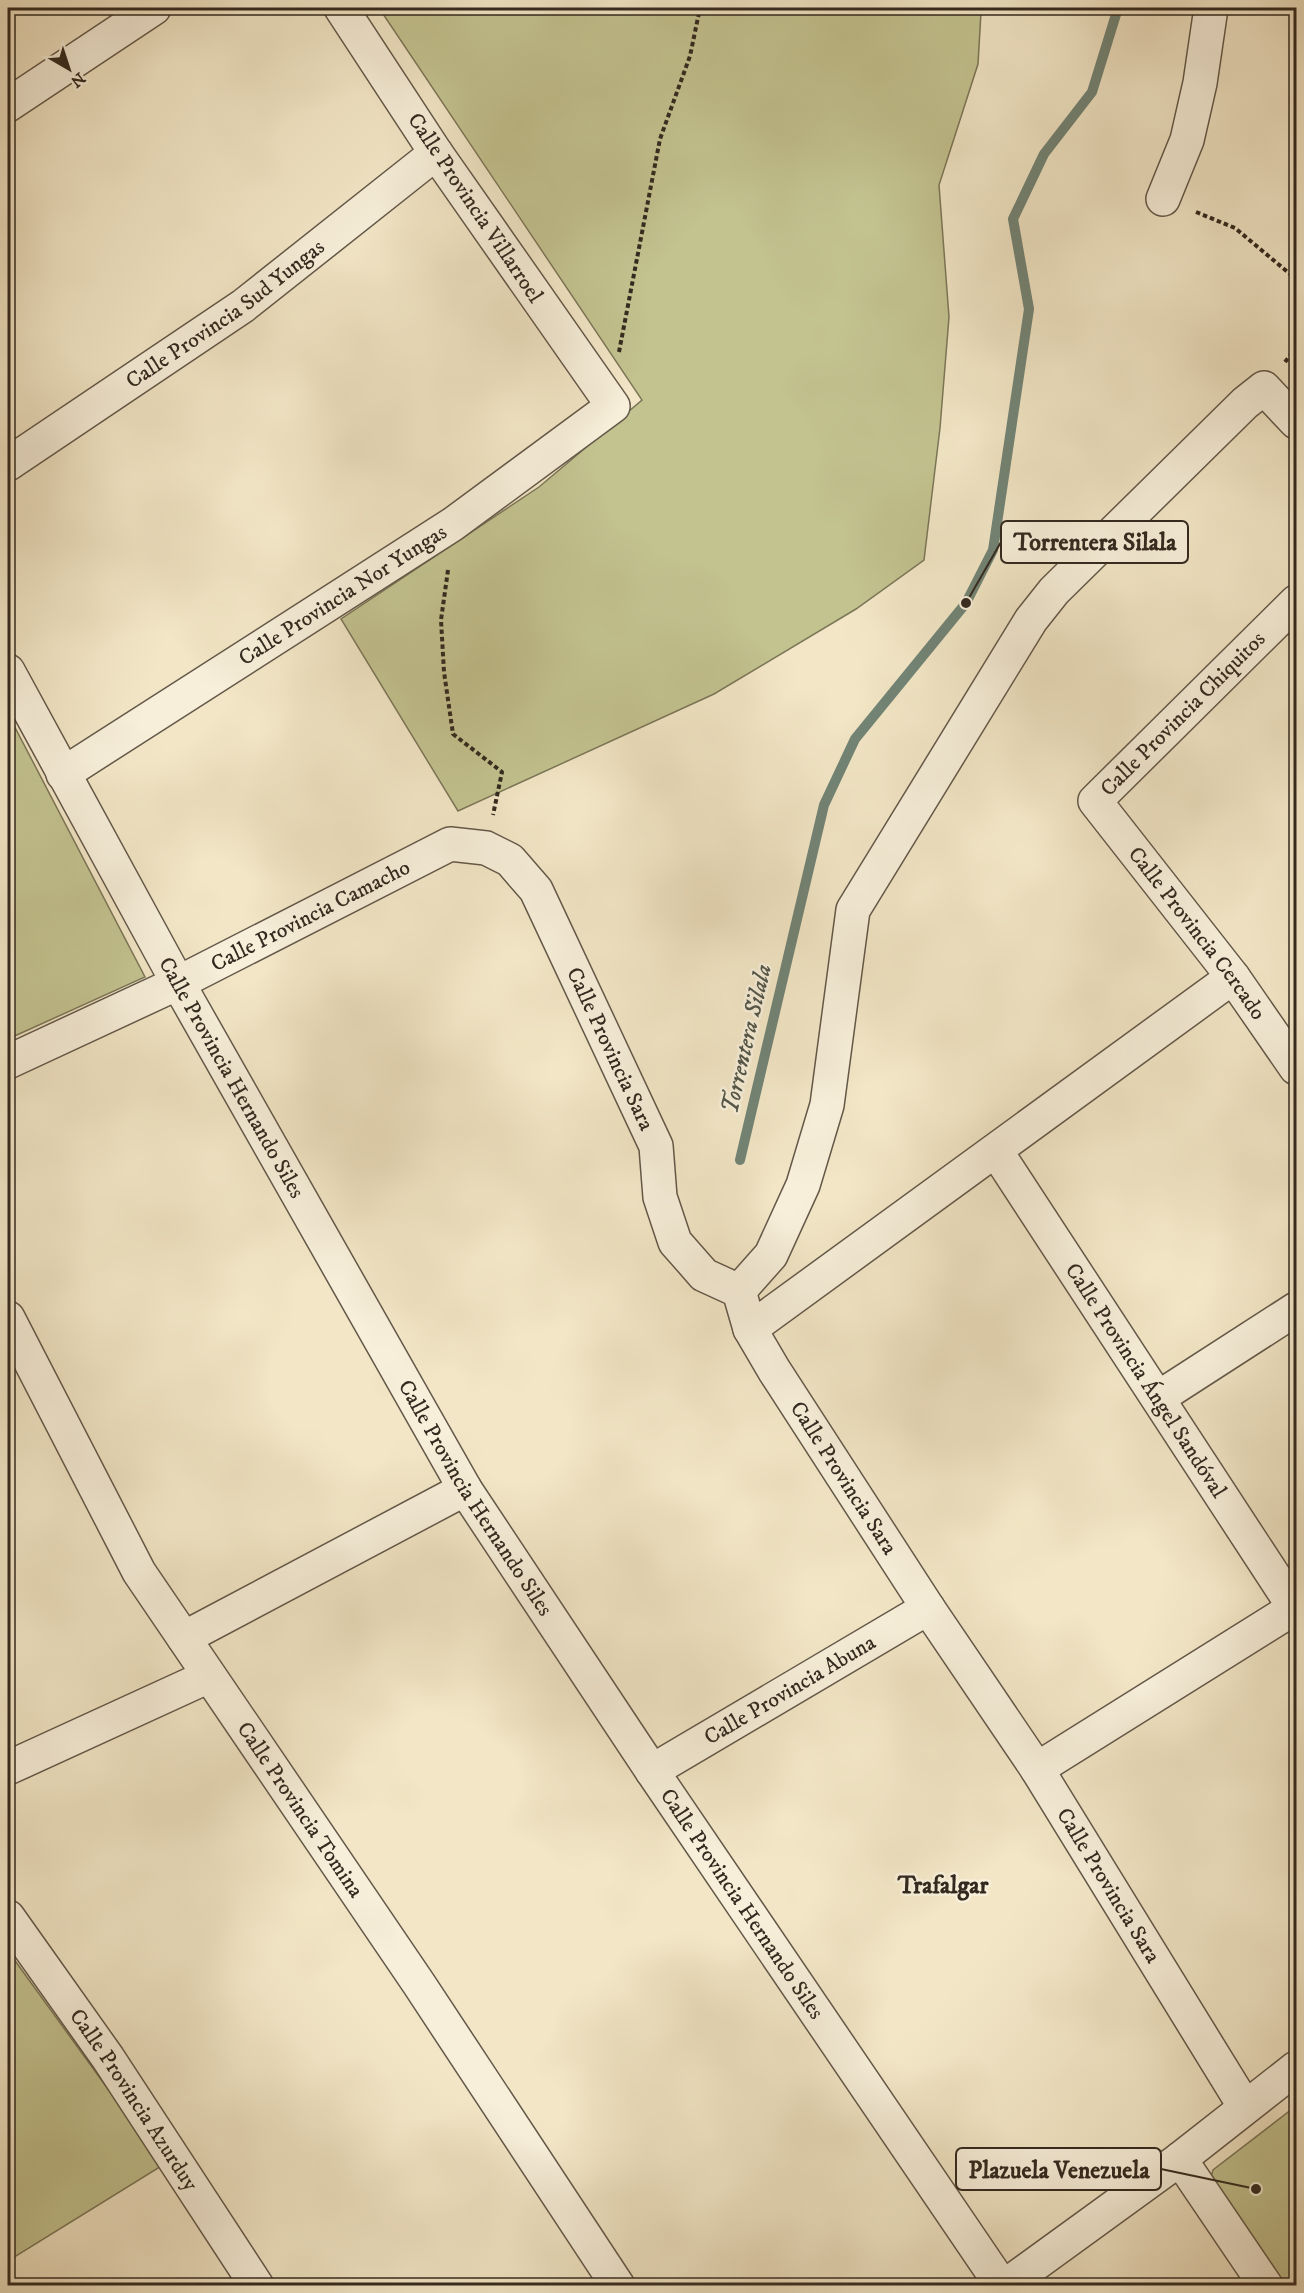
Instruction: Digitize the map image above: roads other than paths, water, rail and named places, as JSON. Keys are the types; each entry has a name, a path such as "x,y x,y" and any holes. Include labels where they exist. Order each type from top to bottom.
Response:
{"street":[{"path":"8,105 154,8"},
{"name":"Calle Provincia Villarroel","path":"341,8 436,153 613,406"},
{"path":"1163,198 1187,140 1200,83 1211,8"},
{"name":"Calle Provincia Sud Yungas","path":"8,464 243,306 436,153"},
{"path":"739,1291 771,1256 803,1185 827,1105 853,910 1031,620 1054,591 1245,403 1264,388 1296,422"},
{"name":"Calle Provincia Nor Yungas","path":"63,774 453,524 613,406"},
{"name":"Calle Provincia Chiquitos","path":"1095,801 1296,602"},
{"name":"Calle Provincia Hernando Siles","path":"8,671 178,983 465,1490 652,1771 1004,2286"},
{"name":"Calle Provincia Cercado","path":"1095,801 1233,977 1286,1029 1296,1068"},
{"name":"Calle Provincia Camacho","path":"8,1062 178,983 450,844 486,848"},
{"name":"Calle Provincia Sara","path":"486,848 510,860 536,890 656,1146 660,1197 675,1242 704,1275 739,1291 750,1329 928,1608 1036,1768 1245,2107"},
{"path":"750,1329 1233,977"},
{"name":"Calle Provincia Ángel Sandóval","path":"996,1151 1296,1608"},
{"path":"1158,1398 1296,1309"},
{"name":"Calle Provincia Tomina","path":"8,1318 140,1572 419,1984 618,2286"},
{"path":"184,1638 465,1490"},
{"name":"Calle Provincia Abuna","path":"652,1771 928,1608"},
{"path":"1036,1768 1296,1608"},
{"path":"8,1768 209,1676"},
{"name":"Calle Provincia Azurduy","path":"8,1917 108,2058 257,2286"},
{"path":"1004,2286 1180,2160 1296,2068"},
{"path":"1180,2160 1266,2286"}],"waterway":[{"name":"Torrentera Silala","path":"740,1160 824,805 855,739 966,603 993,550 1029,309 1013,219 1044,154 1092,92 1118,8"}],"place":[{"name":"Torrentera Silala","path":"966,603"},
{"name":"Plazuela Venezuela","path":"1256,2189"}],"district":[{"name":"Trafalgar","path":"943,1886"}]}
